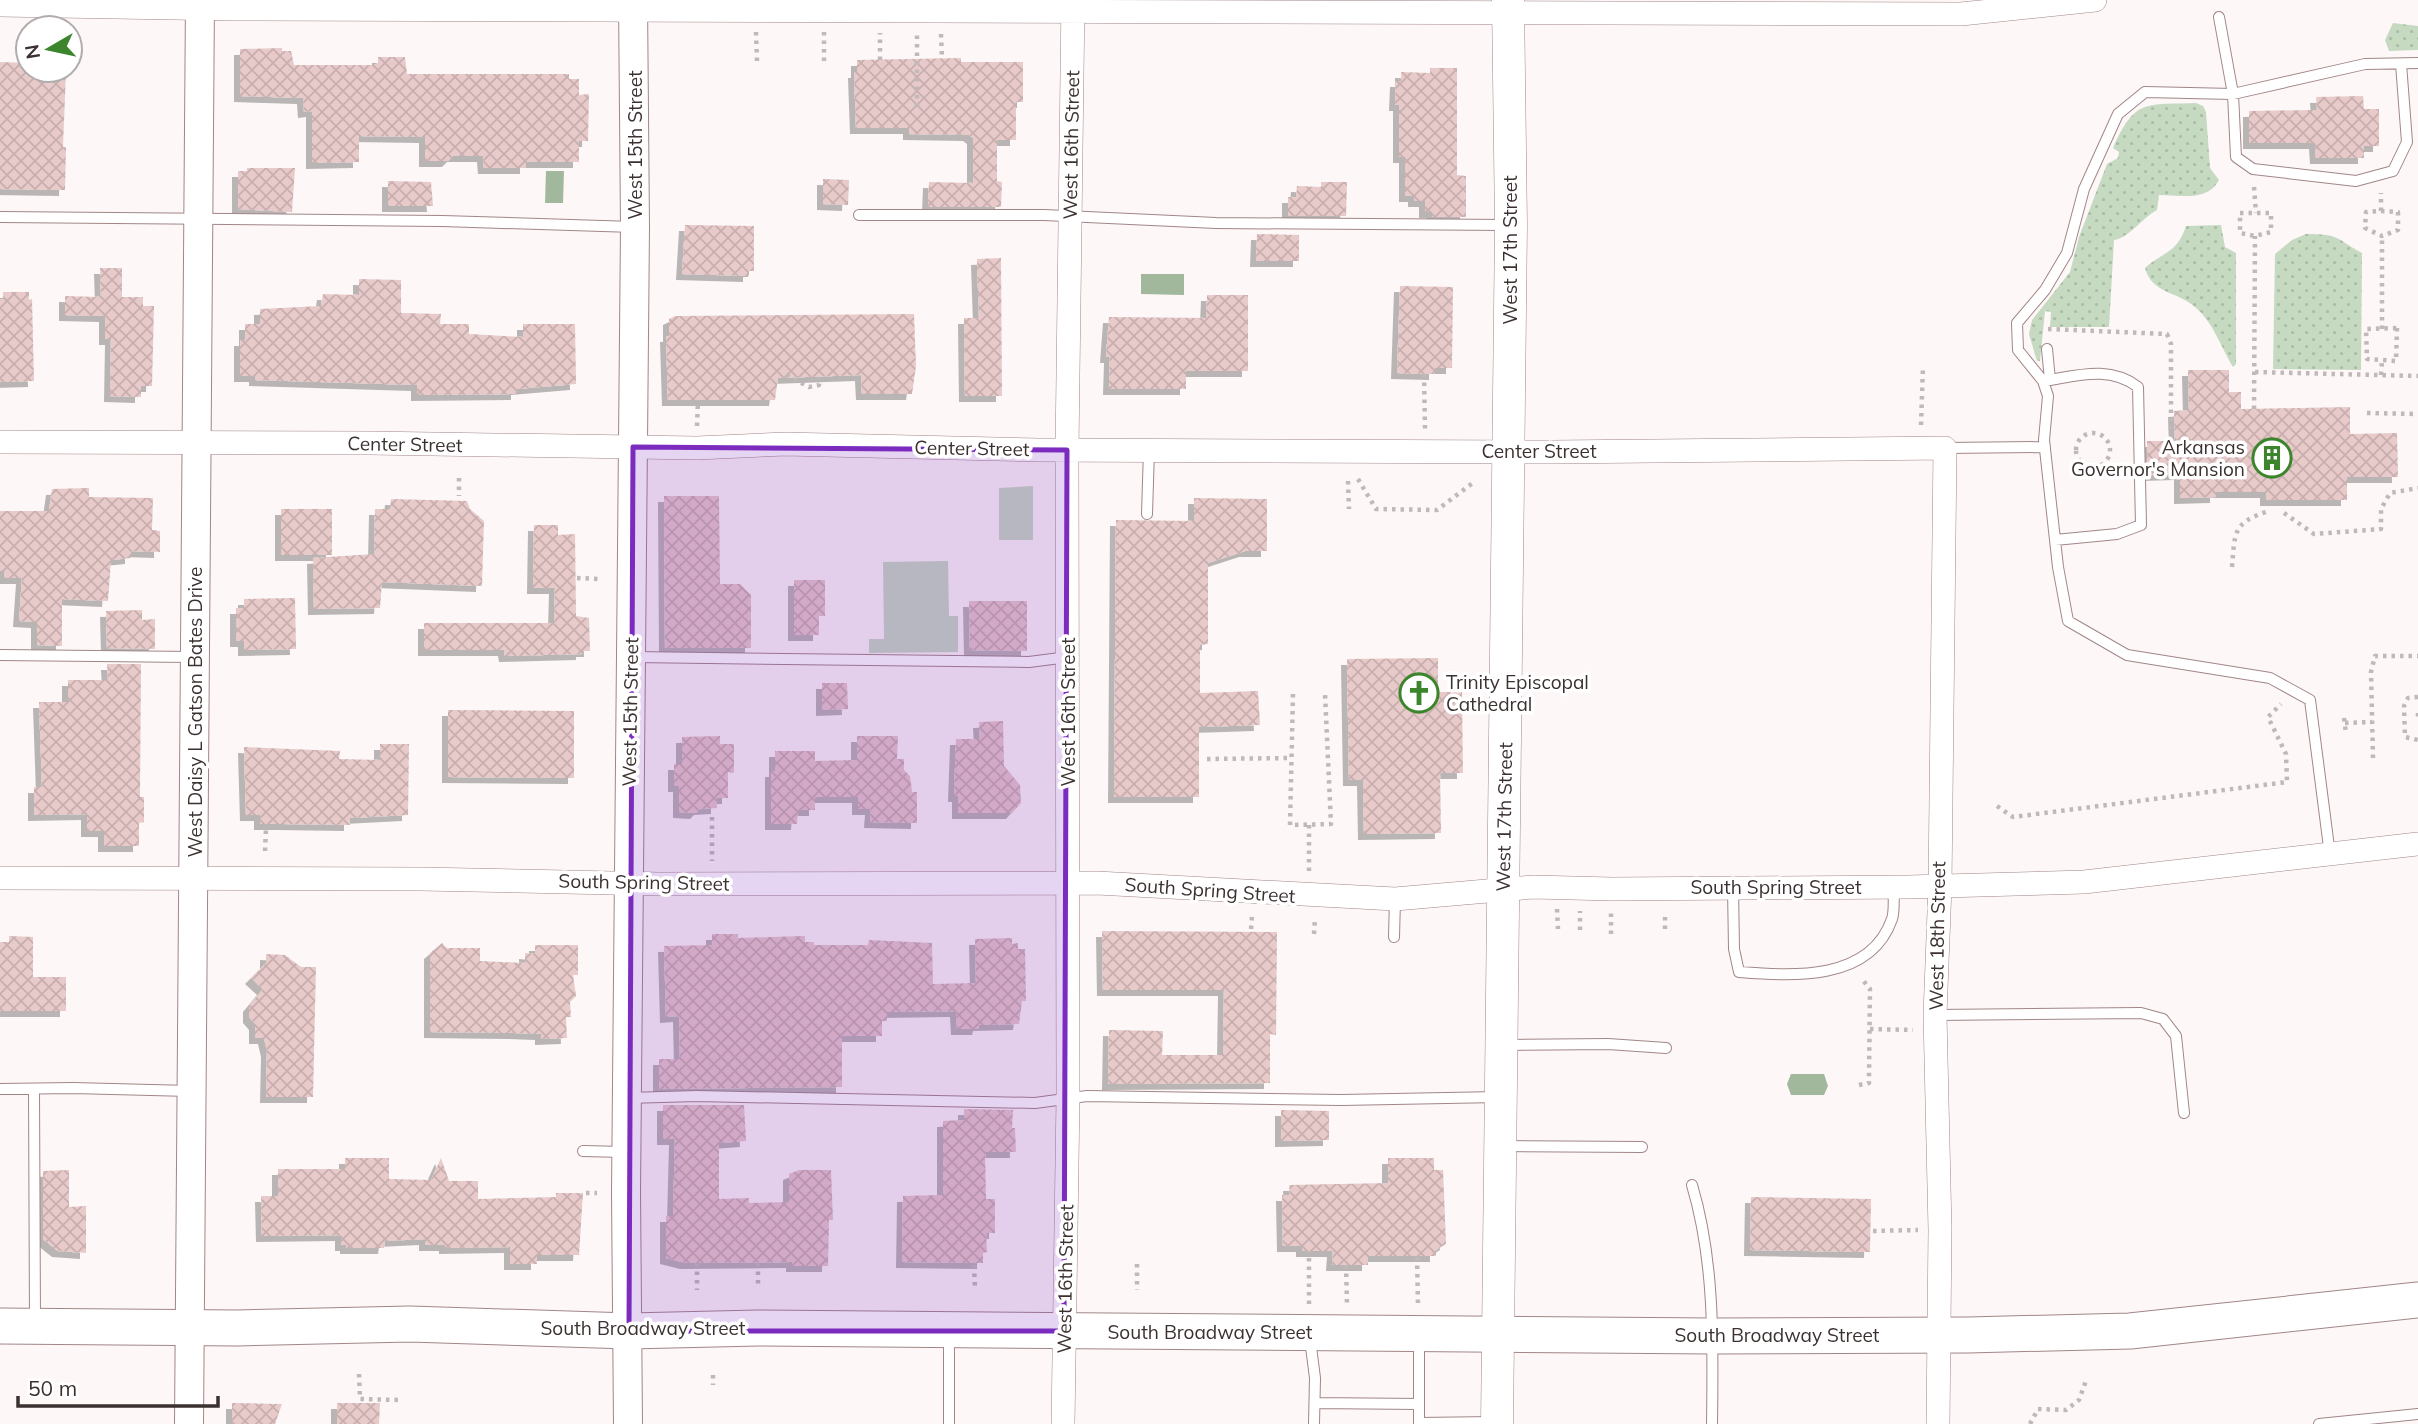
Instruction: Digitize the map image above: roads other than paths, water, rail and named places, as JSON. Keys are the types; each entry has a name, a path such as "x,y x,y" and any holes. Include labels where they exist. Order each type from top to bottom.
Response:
{"main road":[{"name":"West 17th Street","path":"1497,1423 1511,225 1508,7"},
{"name":"South Broadway Street","path":"0,1326 191,1328 410,1324 629,1331 758,1328 1713,1336 1939,1334 2130,1331 2418,1300"}],"street":[{"path":"0,5 633,5 917,10 1073,6 1508,7 1961,14 2095,0"},
{"name":"West Daisy L Gatson Bates Drive","path":"190,1424 200,4"},
{"name":"West 15th Street","path":"628,1424 626,1153 635,227 633,5"},
{"name":"West 16th Street","path":"1063,1424 1068,1098 1067,450 1073,6"},
{"name":"Center Street","path":"0,442 633,447 785,444 1067,450 1945,448"},
{"name":"West 18th Street","path":"1938,1424 1940,1229 1935,1023 1940,886 1945,448"},
{"name":"South Spring Street","path":"0,878 1066,883 1395,899 1503,889 1894,887 2084,882 2418,844"}],"lane":[{"path":"2219,17 2233,94 2235,157 2253,169 2356,181 2393,171 2406,142 2401,64"},
{"path":"2046,380 2018,350 2017,323 2045,290 2067,253 2084,189 2118,114 2145,92 2233,94 2365,64 2418,63"},
{"path":"859,215 1071,217 1216,223 1511,225"},
{"path":"0,217 635,227"},
{"path":"2046,349 2048,396 2045,447 2055,540 2068,621 2127,655 2270,678 2310,700 2330,855"},
{"path":"2046,380 2080,374 2122,374 2138,387 2141,525 2117,534 2055,540"},
{"path":"1945,448 2045,447"},
{"path":"1147,514 1149,450"},
{"path":"0,655 195,657"},
{"path":"630,657 1029,662 1068,657"},
{"path":"1733,888 1734,949 1739,972 1774,975 1847,968 1879,943 1893,918 1894,887"},
{"path":"1394,937 1395,899"},
{"path":"1935,1023 2141,1013 2163,1019 2176,1036 2184,1113"},
{"path":"1503,1045 1608,1044 1666,1048"},
{"path":"34,1088 35,1326"},
{"path":"0,1089 192,1091"},
{"path":"627,1098 697,1096 1035,1103 1068,1098 1341,1100 1502,1097"},
{"path":"1501,1146 1642,1147"},
{"path":"583,1151 626,1153"},
{"path":"1692,1185 1707,1246 1713,1336 1712,1424"},
{"path":"949,1329 949,1424"},
{"path":"1309,1333 1315,1403 1314,1424"},
{"path":"1419,1334 1419,1423 1497,1423"},
{"path":"1315,1403 1419,1404"},
{"path":"2319,1424 2418,1414"}],"place":[{"name":"Arkansas Governor's Mansion","path":"2272,458"},
{"name":"Trinity Episcopal Cathedral","path":"1419,693"}]}
